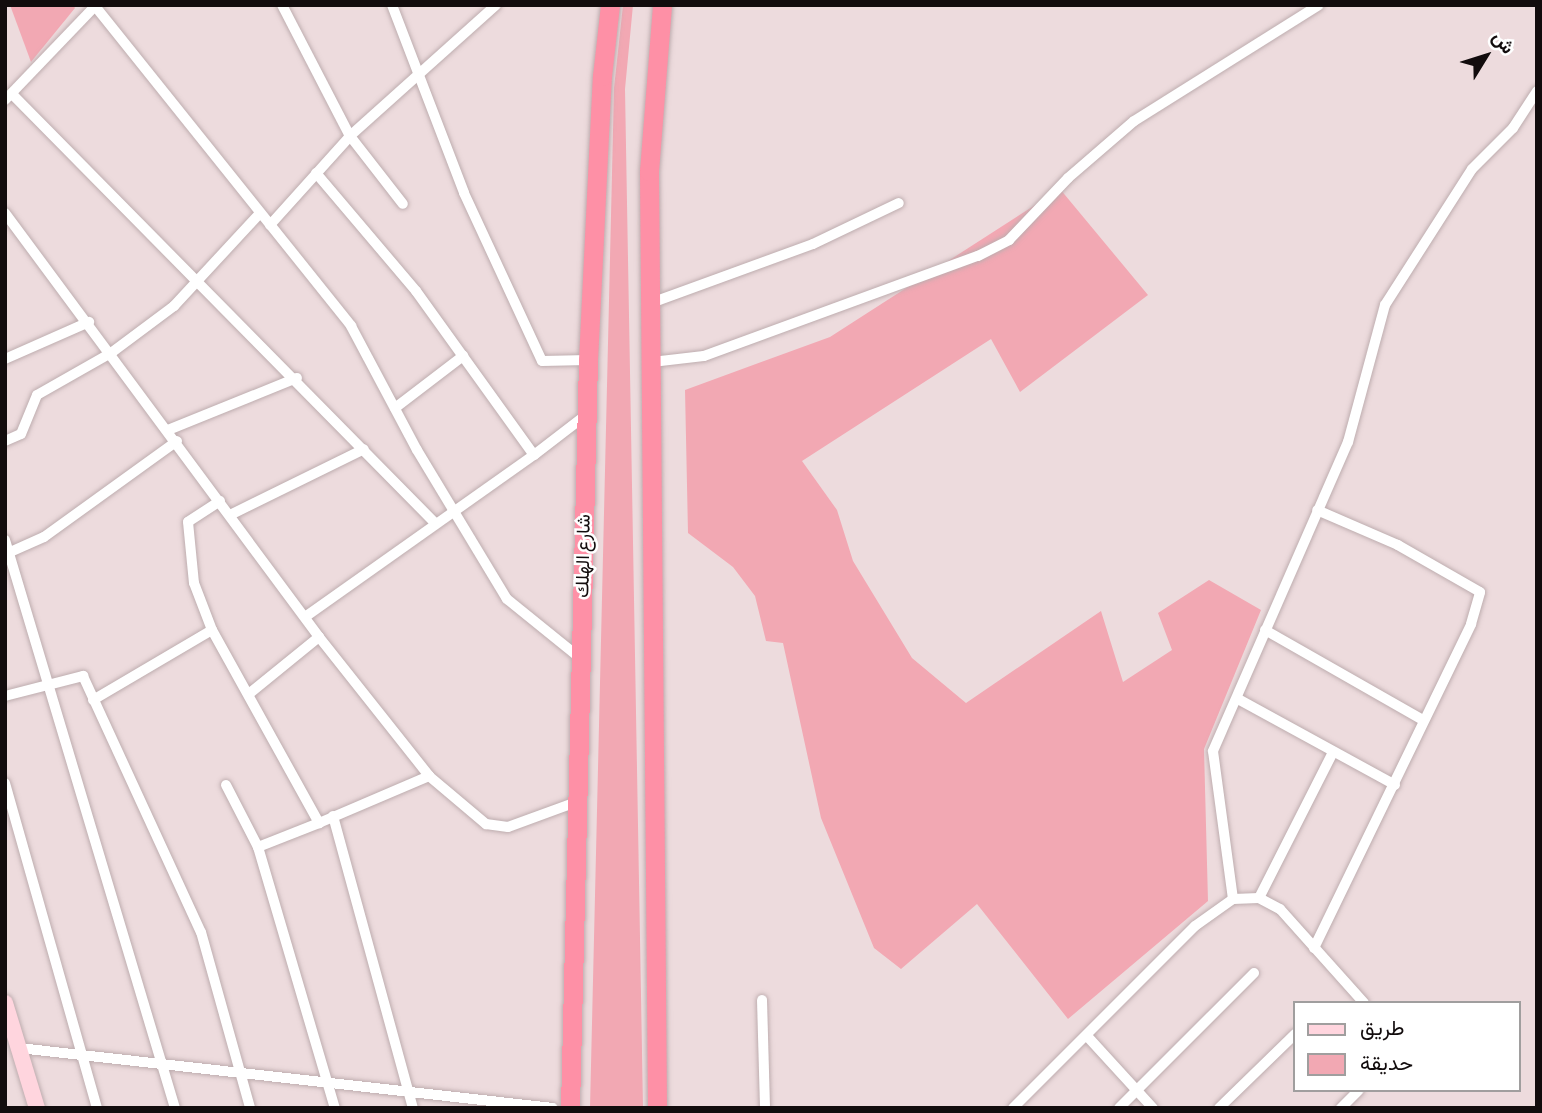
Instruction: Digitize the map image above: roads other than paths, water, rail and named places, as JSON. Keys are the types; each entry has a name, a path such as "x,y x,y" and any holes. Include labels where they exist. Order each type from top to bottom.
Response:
{"highway":[{"name":"شارع الهلك","path":"570,1108 586,415 602,76 610,5"},
{"path":"657,1108 649,171 662,5"}],"main road":[{"path":"5,1003 37,1108"}],"street":[{"path":"282,5 350,136 403,204"},
{"path":"392,5 416,74 464,193 542,361 588,360"},
{"path":"270,225 350,136 496,5"},
{"path":"652,362 704,356 978,256 1009,240 1068,178 1134,121 1319,5"},
{"path":"435,522 297,378 9,97 95,6 351,326 395,408 507,599 581,660"},
{"path":"1233,899 1213,751 1348,442 1385,305 1472,169 1513,128 1537,91"},
{"path":"316,173 416,291 534,455"},
{"path":"651,303 813,244 899,203"},
{"path":"5,213 89,322 320,637 429,776 486,824 508,827 579,801"},
{"path":"5,440 20,434 37,395 111,353 200,282 260,213"},
{"path":"5,359 89,322"},
{"path":"395,408 463,356"},
{"path":"168,430 297,378"},
{"path":"305,617 435,522 534,455 586,415"},
{"path":"8,553 44,537 177,441"},
{"path":"230,515 364,449"},
{"path":"220,501 188,522 194,583 212,630 250,693 319,823"},
{"path":"1314,948 1471,624 1480,592 1398,545 1317,510"},
{"path":"5,540 175,1108"},
{"path":"93,700 212,630"},
{"path":"1265,630 1423,720"},
{"path":"250,693 320,637"},
{"path":"5,696 48,688 83,676 201,932 250,1108"},
{"path":"1238,699 1395,785"},
{"path":"1259,898 1333,752"},
{"path":"258,847 429,776"},
{"path":"5,783 97,1108"},
{"path":"226,785 258,847 335,1108"},
{"path":"333,816 413,1108"},
{"path":"1013,1108 1195,926 1233,899 1259,898 1280,909 1362,1001"},
{"path":"1119,1108 1254,973"},
{"path":"762,1000 765,1108"},
{"path":"1219,1108 1294,1035"},
{"path":"1087,1036 1153,1108"},
{"path":"19,1048 408,1089 553,1108"},
{"path":"1341,1108 1357,1092"}]}
